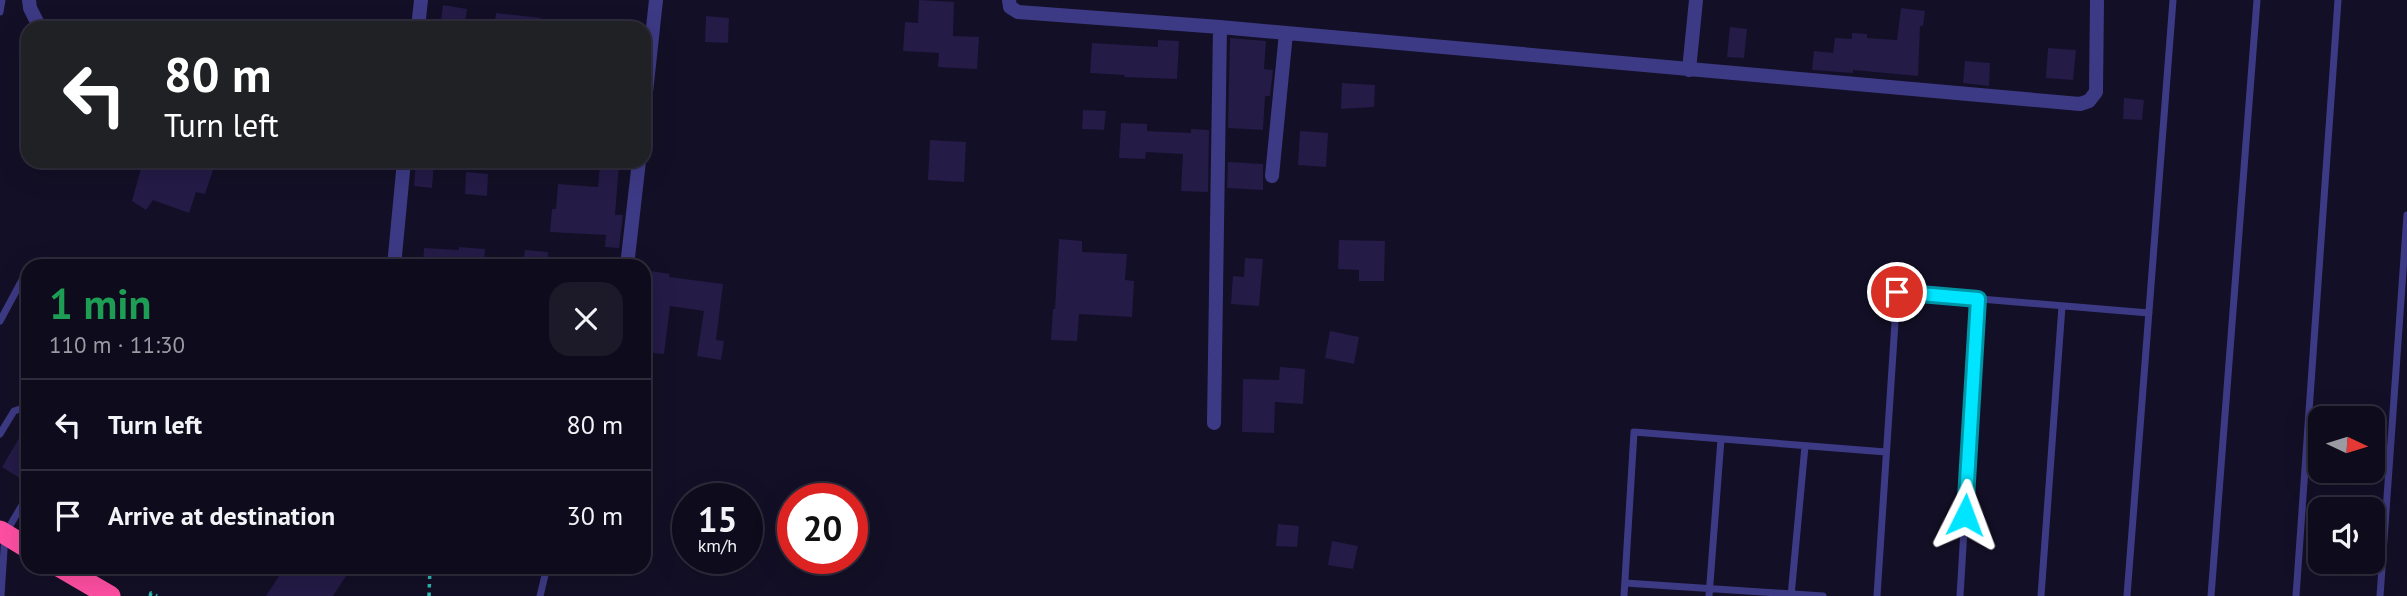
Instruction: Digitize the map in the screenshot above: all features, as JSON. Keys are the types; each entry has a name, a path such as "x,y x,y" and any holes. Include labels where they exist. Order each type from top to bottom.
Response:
{"highway":[{"path":"3,533 21,544"},
{"path":"73,574 110,596"}],"street":[{"path":"29,0 36,21"},
{"path":"419,21 421,0"},
{"path":"651,46 656,0"},
{"path":"1009,0 1010,7 1018,12 1220,27 2080,104 2089,101 2096,92 2097,0"},
{"path":"1689,70 1696,0"},
{"path":"1214,423 1220,27"},
{"path":"1272,176 1286,33"},
{"path":"395,259 403,168"},
{"path":"628,259 638,168"}],"lane":[{"path":"0,12 2,0"},
{"path":"2127,596 2173,0"},
{"path":"2211,596 2257,0"},
{"path":"2296,596 2338,0"},
{"path":"2380,596 2407,215"},
{"path":"0,321 21,282"},
{"path":"1877,596 1897,292 2149,313"},
{"path":"1960,596 1978,299"},
{"path":"2041,596 2062,306"},
{"path":"0,434 14,411 21,410"},
{"path":"1624,596 1634,432 1886,452"},
{"path":"1709,592 1721,439"},
{"path":"1792,595 1805,446"},
{"path":"1,596 3,533 21,506"},
{"path":"540,596 545,574"},
{"path":"1625,583 1709,592 1823,596"}],"path":[{"path":"429,596 430,574"},
{"path":"150,594 157,596"}],"building":[{"path":"919,0 954,2 953,36 979,37 977,69 938,67 939,53 903,51 905,22 918,23"},
{"path":"443,5 467,9 465,21 441,21"},
{"path":"1901,8 1925,11 1923,26 1920,26 1918,76 1853,70 1853,73 1812,70 1814,51 1833,53 1835,38 1852,39 1852,33 1867,34 1867,38 1897,40"},
{"path":"496,13 541,18 541,21 495,21"},
{"path":"706,16 729,18 728,43 705,42"},
{"path":"1730,27 1747,29 1744,58 1727,57"},
{"path":"1230,38 1266,41 1264,69 1273,70 1270,96 1265,96 1263,130 1228,128"},
{"path":"1158,40 1179,41 1177,79 1090,73 1092,43 1158,47"},
{"path":"2048,48 2076,50 2073,80 2046,78"},
{"path":"1965,61 1990,63 1989,86 1963,83"},
{"path":"1342,83 1375,85 1374,107 1341,109"},
{"path":"2124,98 2144,100 2142,120 2123,119"},
{"path":"1083,110 1106,111 1104,130 1082,129"},
{"path":"1121,123 1147,124 1147,131 1191,133 1191,129 1209,130 1208,192 1181,191 1183,154 1146,152 1145,159 1119,158"},
{"path":"1300,131 1328,133 1326,167 1298,165"},
{"path":"930,140 966,142 964,182 928,180"},
{"path":"1228,162 1263,164 1263,190 1227,188"},
{"path":"141,168 214,168 205,194 196,192 189,213 153,200 146,210 132,201"},
{"path":"415,168 433,168 432,188 414,186"},
{"path":"600,168 619,168 615,215 623,215 619,248 605,247 606,235 550,232 552,209 556,209 558,184 598,187"},
{"path":"466,172 488,174 487,196 465,194"},
{"path":"1059,239 1082,241 1082,252 1127,254 1125,280 1134,281 1132,317 1079,314 1077,341 1051,340"},
{"path":"1339,240 1385,241 1384,281 1359,281 1359,270 1338,269"},
{"path":"459,247 485,249 484,259 423,259 424,248 459,250"},
{"path":"525,250 548,252 548,259 524,259"},
{"path":"1245,258 1263,259 1259,306 1231,304 1233,276 1244,277"},
{"path":"651,271 670,274 669,277 723,284 716,340 724,341 721,360 697,356 704,311 670,306 664,354 651,353"},
{"path":"1330,331 1359,337 1354,364 1325,358"},
{"path":"1280,367 1305,369 1303,404 1275,402 1274,433 1242,432 1243,379 1279,380"},
{"path":"21,435 21,479 2,467"},
{"path":"1278,524 1299,526 1297,547 1276,546"},
{"path":"1332,541 1358,546 1353,569 1328,565"},
{"path":"280,574 347,574 333,596 266,596"}],"route":[{"path":"1897,292 1978,299 1965,515"}]}
